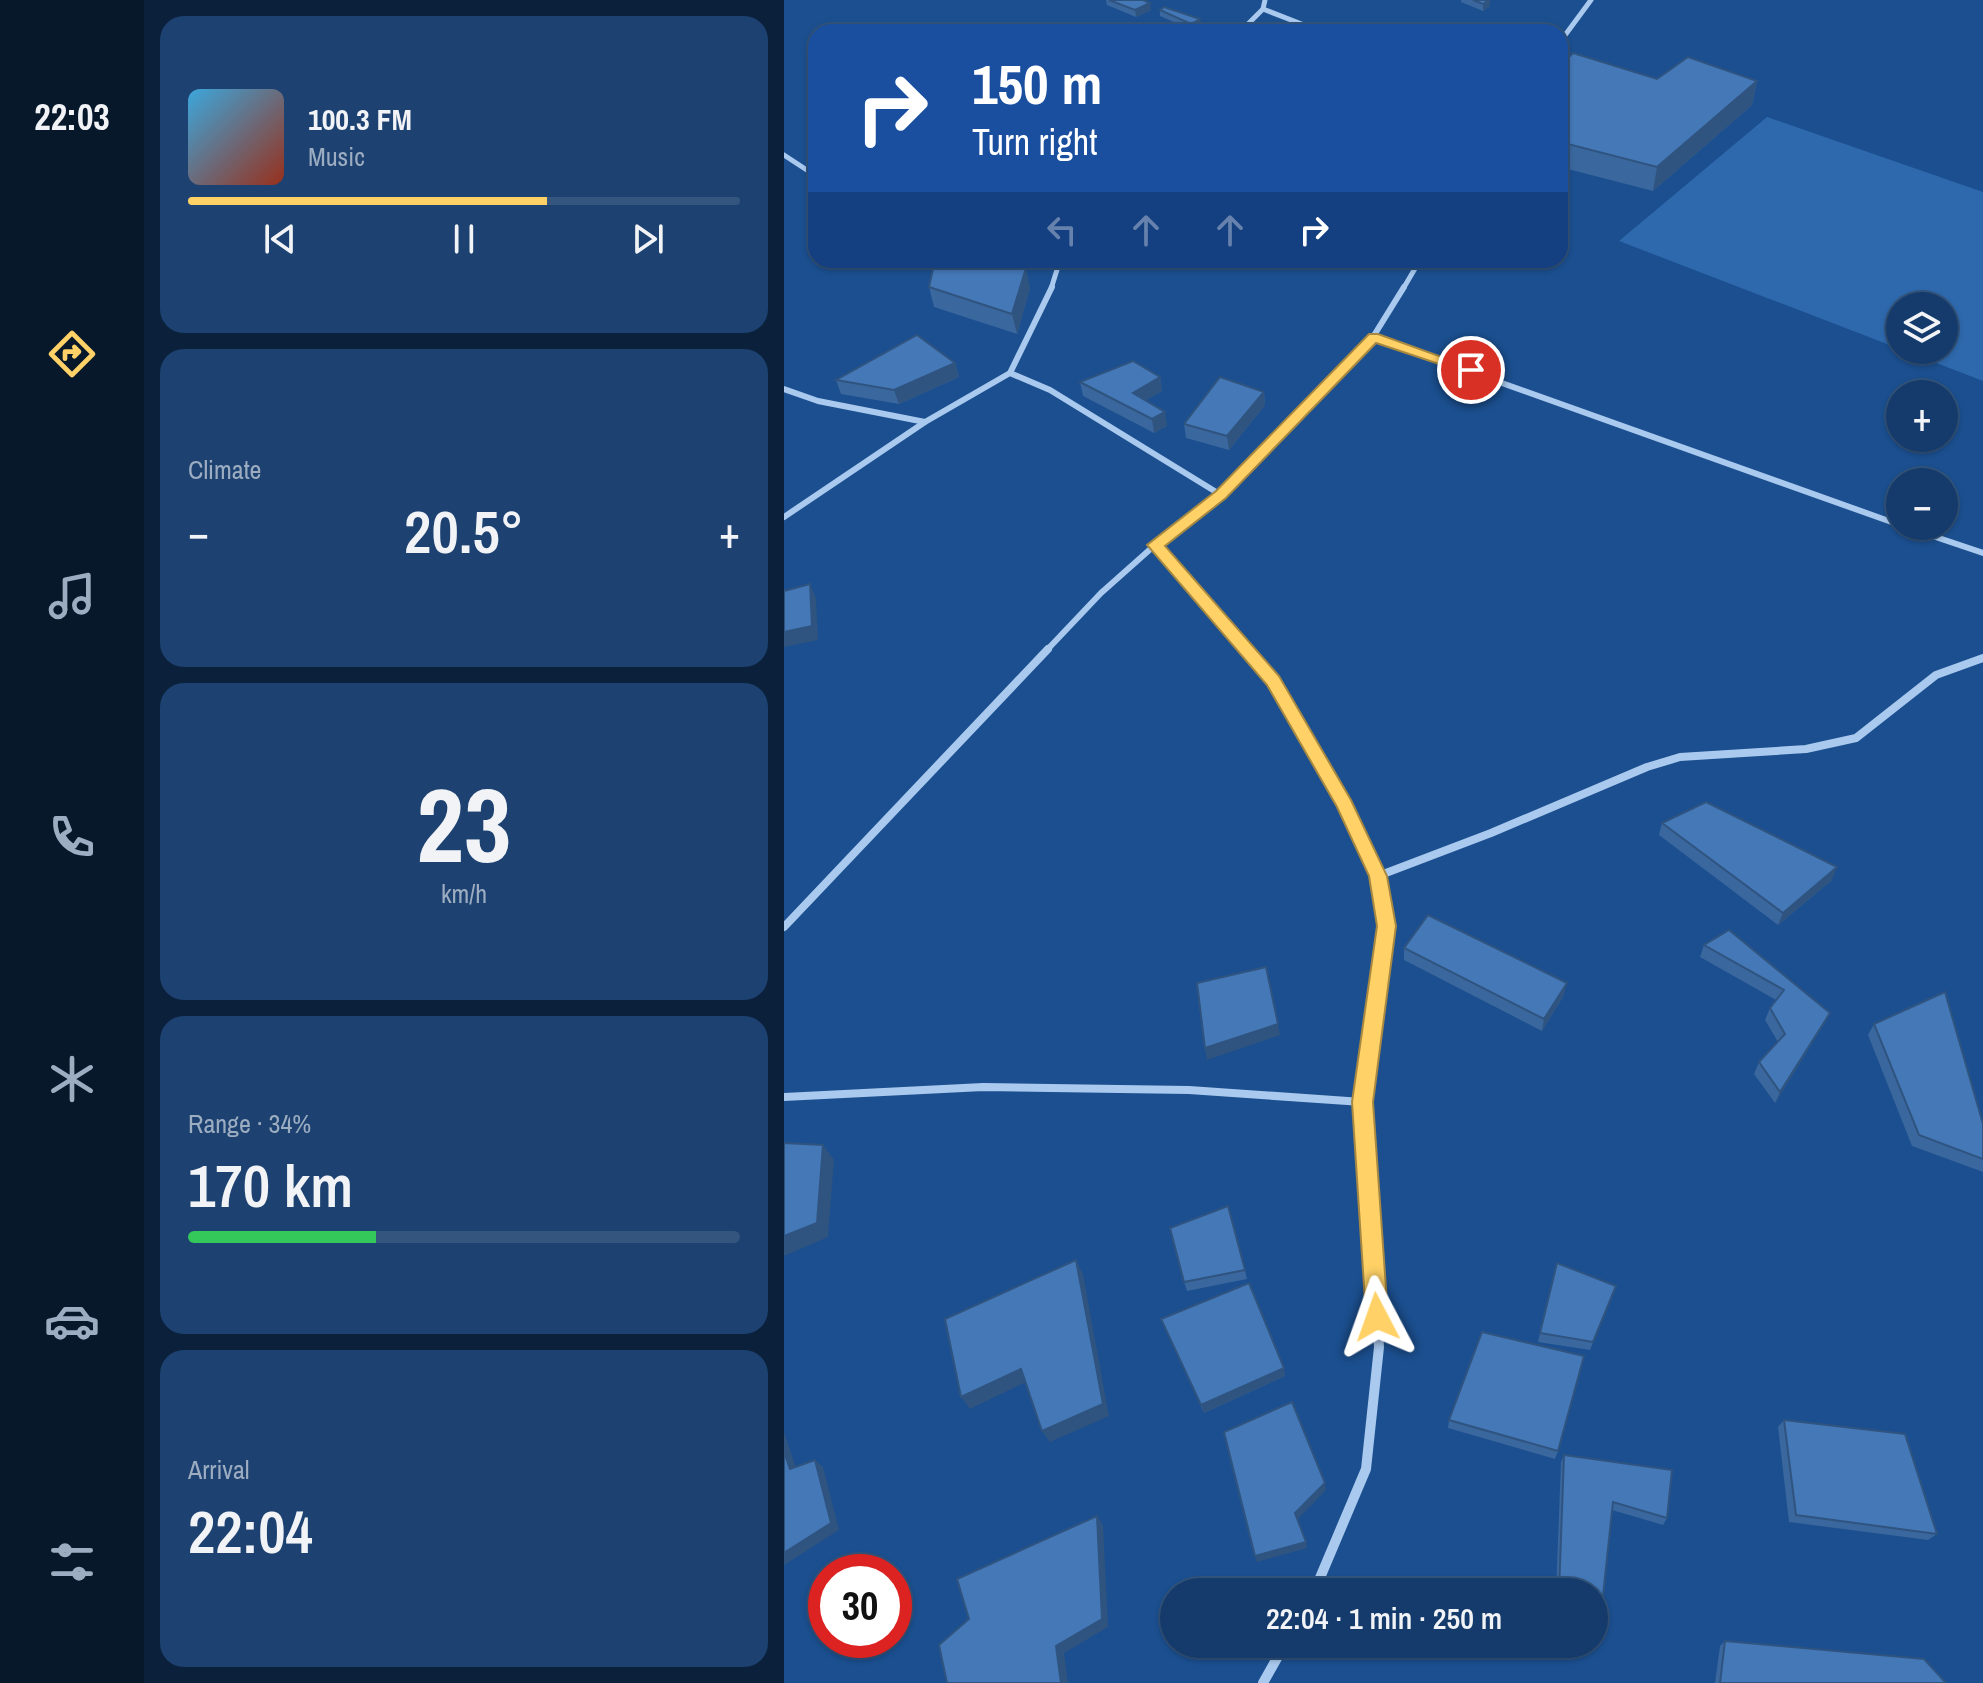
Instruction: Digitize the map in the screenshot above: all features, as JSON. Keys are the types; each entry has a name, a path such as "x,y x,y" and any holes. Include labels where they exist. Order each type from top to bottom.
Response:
{"street":[{"path":"1248,24 1263,9 1265,0"},
{"path":"1568,30 1591,0"},
{"path":"1263,9 1301,24"},
{"path":"784,155 808,171"},
{"path":"784,517 925,422 1010,373 1054,283 1058,268"},
{"path":"784,927 1090,604 1155,545 1221,495 1373,337 1415,268"},
{"path":"1373,337 1886,519"},
{"path":"1010,373 1050,390 1221,495"},
{"path":"784,389 818,401 925,422"},
{"path":"1945,540 1983,553"},
{"path":"1155,545 1273,680 1345,805 1378,876 1387,926 1362,1102 1379,1347 1366,1469 1320,1578"},
{"path":"1378,876 1491,833 1647,767 1680,757 1806,749 1856,738 1936,675 1983,658"},
{"path":"784,1097 983,1087 1189,1090 1362,1102"},
{"path":"1263,1683 1277,1658"}],"shaded area":[{"path":"1767,117 1983,192 1983,381 1939,364 1958,364 1958,292 1886,292 1886,344 1619,241"}],"building":[{"path":"1109,0 1143,0 1150,3 1135,10"},
{"path":"1164,7 1200,19 1191,24 1160,10"},
{"path":"1573,53 1657,79 1688,57 1757,81 1657,167 1568,144 1568,58"},
{"path":"933,268 1026,268 1012,314 929,287"},
{"path":"917,335 955,363 894,390 836,380"},
{"path":"1133,361 1160,377 1133,393 1165,412 1152,419 1080,382"},
{"path":"1220,377 1264,392 1227,436 1184,424"},
{"path":"810,584 812,626 784,632 784,591"},
{"path":"1706,802 1837,867 1783,913 1662,823"},
{"path":"1428,915 1567,983 1544,1019 1404,948"},
{"path":"1729,930 1830,1013 1780,1092 1759,1062 1785,1034 1770,1008 1784,990 1704,945"},
{"path":"1266,967 1278,1024 1205,1048 1197,983"},
{"path":"1945,992 1983,1124 1983,1159 1919,1135 1874,1024"},
{"path":"784,1143 823,1145 817,1223 784,1236"},
{"path":"1228,1206 1245,1270 1184,1282 1170,1228"},
{"path":"1076,1260 1103,1404 1042,1431 1021,1369 961,1397 945,1319"},
{"path":"1557,1263 1616,1286 1593,1342 1540,1333"},
{"path":"1249,1283 1284,1368 1201,1405 1161,1319"},
{"path":"1482,1332 1584,1356 1558,1451 1449,1420"},
{"path":"1292,1402 1325,1483 1295,1513 1306,1542 1255,1556 1224,1432"},
{"path":"1784,1420 1905,1434 1937,1534 1796,1515"},
{"path":"784,1451 790,1469 815,1460 831,1523 784,1553"},
{"path":"1564,1455 1672,1470 1667,1518 1613,1502 1605,1578 1560,1578"},
{"path":"1097,1516 1102,1619 1056,1646 1061,1683 947,1683 939,1645 969,1619 957,1579"},
{"path":"1725,1641 1924,1659 1946,1683 1720,1683"}],"route":[{"path":"1377,1317 1362,1102 1387,926 1378,876 1345,805 1273,680 1155,545 1221,495 1373,337 1471,370"}]}
